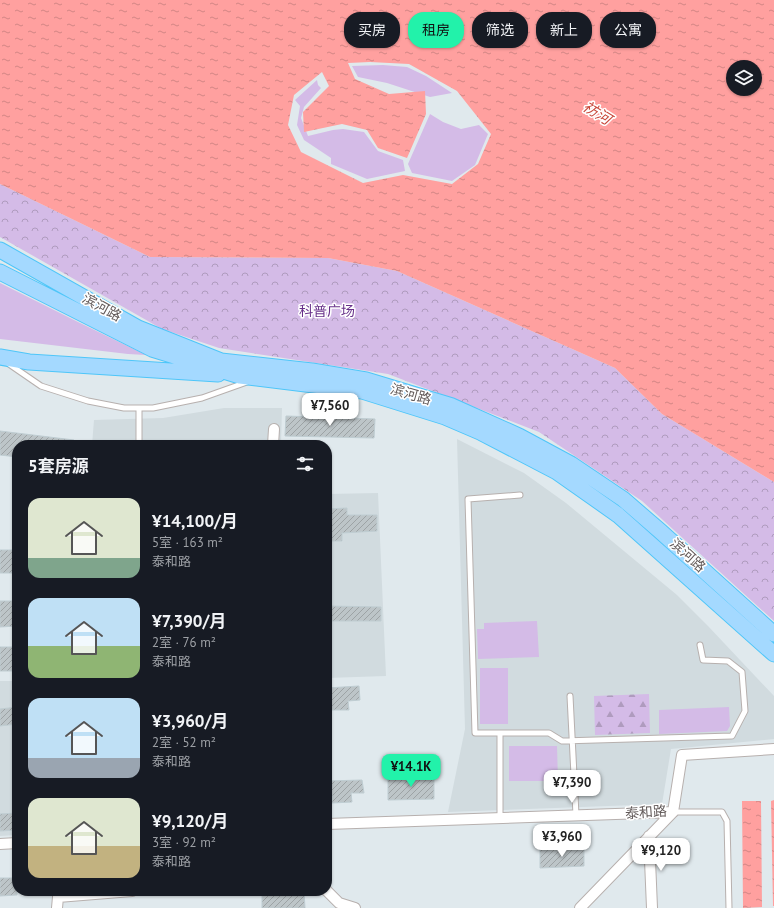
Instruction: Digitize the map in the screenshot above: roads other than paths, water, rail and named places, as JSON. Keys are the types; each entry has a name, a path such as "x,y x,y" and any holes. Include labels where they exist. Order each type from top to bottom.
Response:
{"main road":[{"name":"滨河路","path":"0,250 138,328 221,361 312,371 366,380 452,406 519,436 571,464 623,499 774,634"},
{"name":"滨河路","path":"0,272 152,349 247,376 362,391 445,418 480,432 557,472 618,515 774,654"},
{"path":"0,357 29,362 247,376"}],"street":[{"path":"273,440 274,429"},
{"name":"泰和路","path":"332,824 672,812 682,755 774,749"},
{"path":"580,908 672,812"},
{"path":"649,836 652,908"},
{"path":"0,844 12,843"},
{"path":"57,908 58,897 70,896"},
{"path":"332,896 339,903 355,908"}],"lane":[{"path":"0,357 41,386 88,401 124,408 153,408 202,398 246,382 247,376"},
{"path":"139,408 139,440"},
{"path":"520,495 468,499 475,733 549,733 562,741 732,736 745,712 742,672 728,662 703,660 700,646"},
{"path":"570,696 576,815"},
{"path":"500,734 500,818"},
{"path":"672,812 722,812 727,821 729,908"}],"water":[{"name":"祊河","path":"0,0 774,0 774,482 662,414 615,368 397,271 328,258 150,257 0,184","holes":["370,62 409,64 457,91 491,134 478,164 452,184 403,175 363,183 301,152 288,125 294,95 322,72 329,86 303,112 304,132 342,124 367,130 378,148 407,158 426,114 425,91 389,94 355,79 348,63"]},
{"path":"774,800 774,906 773,906 771,801"},
{"path":"742,801 761,801 762,907 743,908"}],"park label":[{"name":"科普广场","path":"327,311"}]}
